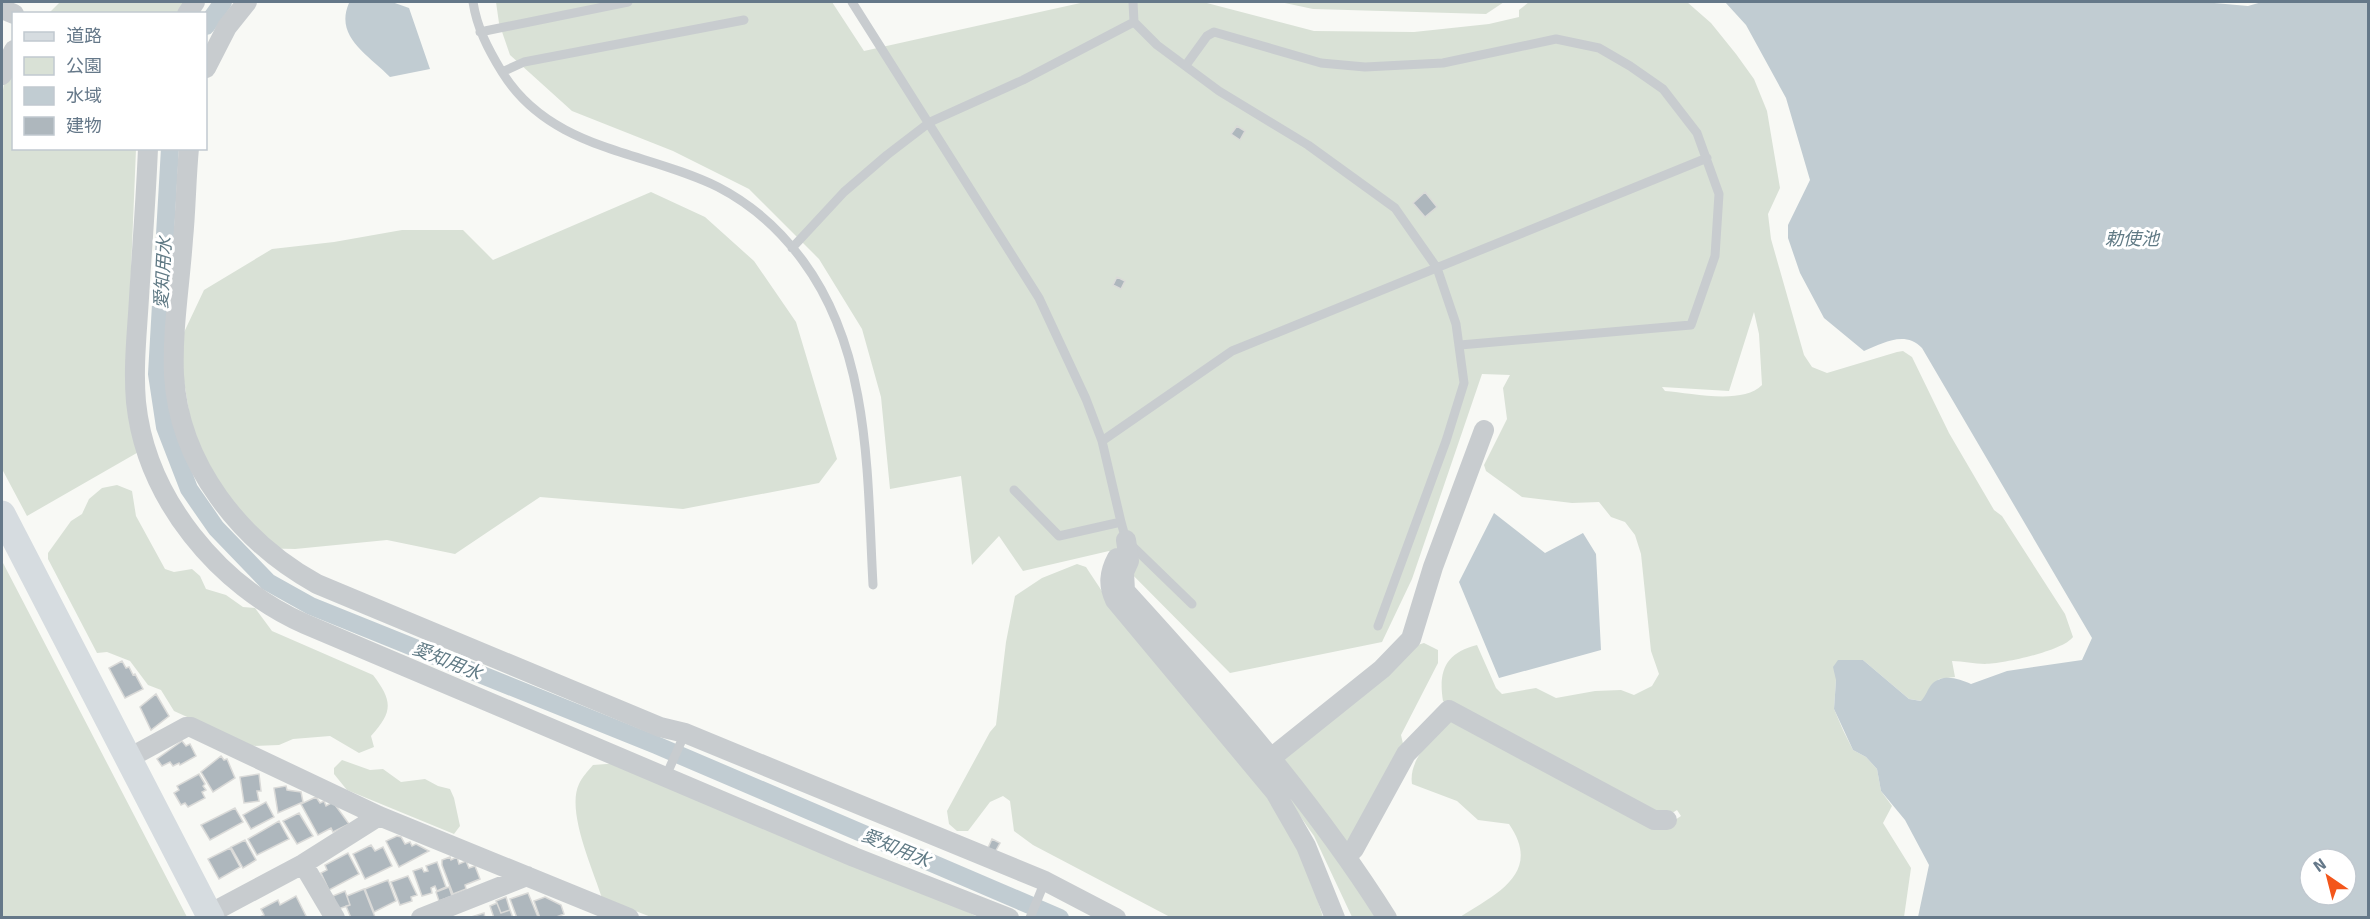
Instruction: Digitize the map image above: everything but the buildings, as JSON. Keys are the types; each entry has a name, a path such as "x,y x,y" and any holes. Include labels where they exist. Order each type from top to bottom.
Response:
{"street":[{"path":"207,66 226,27 247,2"},
{"path":"2,75 12,54"},
{"path":"148,150 134,365 136,405 158,477 168,498 196,541 243,588 280,613 667,773 854,857 1009,918"},
{"path":"189,150 174,376 178,400 192,450 212,487 229,510 273,556 317,584 660,727 685,733 1045,881 1116,918"},
{"path":"1271,758 1382,669 1410,639 1432,567 1484,430"},
{"path":"2,514 210,916 303,864 379,816"},
{"path":"1123,531 1129,561 1124,572 1125,591 1271,758 1347,855 1387,918"},
{"path":"1123,531 1110,574 1110,590 1115,600 1275,792 1306,846 1335,918"},
{"path":"1347,855 1354,849 1406,754 1449,710 1654,820 1667,820"},
{"path":"129,758 186,727 191,728 379,816 629,918"},
{"path":"303,864 335,918"},
{"path":"421,918 527,876"}],"lane":[{"path":"473,2 480,32 502,72 524,102 561,129 718,187 769,222 803,261 832,310 854,375 863,432 873,585"},
{"path":"480,32 628,2"},
{"path":"852,2 930,122 1039,298 1086,399 1102,441 1123,531 1192,604"},
{"path":"1133,2 1134,22 1157,45 1219,91 1308,145 1395,208 1437,268 1455,318 1464,382 1446,441 1378,626"},
{"path":"502,72 524,62 744,20"},
{"path":"792,249 844,192 887,154 930,122 1023,80 1134,22"},
{"path":"1186,65 1207,36 1214,32 1321,63 1375,68 1443,63 1556,39 1599,48 1663,89 1697,133 1719,194 1715,256 1691,326 1460,345"},
{"path":"1102,441 1232,351 1707,158"},
{"path":"1014,490 1059,536 1123,531"},
{"path":"667,773 685,733"},
{"path":"1029,918 1045,881"}],"green space":[{"path":"60,2 189,2 182,12 50,12"},
{"path":"496,2 832,2 864,51 1085,2 1203,2 1314,31 1414,32 1489,24 1519,17 1519,10 1529,2 1687,2 1711,23 1736,54 1754,79 1767,111 1780,188 1768,214 1771,239 1804,355 1812,367 1827,373 1897,352 1903,351 1912,357 1949,433 1994,510 2002,516 2065,614 2073,637 2045,652 2005,662 1985,664 1952,661 1955,677 1939,679 1922,701 1909,699 1863,660 1836,680 1834,709 1853,750 1866,757 1877,769 1881,791 1892,806 1883,823 1911,868 1904,917 1460,917 1488,900 1511,880 1518,869 1521,856 1518,841 1509,824 1478,820 1457,801 1412,784 1414,765 1419,756 1432,738 1455,717 1667,825 1681,816 1677,810 1669,815 1654,816 1443,701 1442,680 1446,664 1466,648 1477,645 1496,688 1502,694 1536,688 1556,698 1595,691 1621,690 1634,695 1652,686 1659,674 1651,651 1641,554 1635,535 1625,522 1611,517 1599,502 1572,503 1522,497 1486,471 1484,465 1507,419 1503,388 1510,375 1482,374 1412,579 1382,642 1230,673 1109,551 1023,571 999,536 972,565 961,476 890,489 881,397 862,329 819,259 749,189 673,151 572,111 510,55 499,23","holes":["1754,312 1759,334 1762,385 1753,391 1742,395 1716,396 1665,391 1662,387 1729,391"]},
{"path":"1280,2 1504,2 1486,14 1313,9"},
{"path":"12,69 12,150 136,150 127,369 142,450 27,516 2,469 2,97 4,83"},
{"path":"651,192 705,217 754,261 796,322 837,459 819,483 683,509 540,497 455,554 387,540 295,549 254,548 198,466 178,345 204,290 272,249 334,242 402,230 463,230 493,260"},
{"path":"117,485 132,491 136,516 165,569 174,572 192,569 200,576 206,589 226,595 243,607 255,608 272,631 373,675 384,692 388,706 387,713 371,736 374,747 359,753 330,736 293,739 279,745 251,746 174,711 161,690 148,685 130,661 107,652 97,653 48,559 48,553 71,521 82,514 89,499 102,488"},
{"path":"2,561 187,917 2,917"},
{"path":"1077,564 1086,567 1119,617 1270,798 1302,852 1323,917 1170,917 1033,845 1014,831 1010,801 1003,796 990,802 968,831 957,831 949,824 947,811 996,725 1006,642 1015,596 1042,578"},
{"path":"1424,643 1438,650 1438,663 1401,735 1404,748 1349,845 1283,764 1287,750 1414,646"},
{"path":"342,760 370,770 383,769 401,782 425,779 450,789 460,826 454,834 347,790 334,774 334,768"},
{"path":"620,763 924,891 978,917 651,917 602,898 582,840 576,809 576,795 580,781 593,765"},
{"path":"1270,764 1384,917 1352,917 1314,836 1288,799"}],"water":[{"path":"392,2 409,8 430,69 390,77 364,53 350,36 346,26 346,15 349,3"},
{"name":"勅使池","path":"1725,2 2203,2 2248,6 2262,2 2368,2 2368,917 1918,917 1929,865 1905,820 1881,791 1877,769 1866,757 1853,750 1834,709 1836,680 1833,667 1838,660 1863,660 1909,699 1921,701 1932,684 1941,679 1957,679 1971,684 2007,671 2082,660 2092,638 1922,348 1908,340 1901,339 1864,351 1824,318 1800,273 1788,238 1788,225 1810,180 1786,98 1746,25"},
{"path":"1494,513 1545,553 1583,533 1596,554 1601,650 1499,678 1459,582"}],"waterway":[{"name":"愛知用水","path":"207,25 223,2"},
{"name":"愛知用水","path":"170,150 157,374 165,427 189,489 216,528 268,582 311,606 656,745 1060,918"}]}
